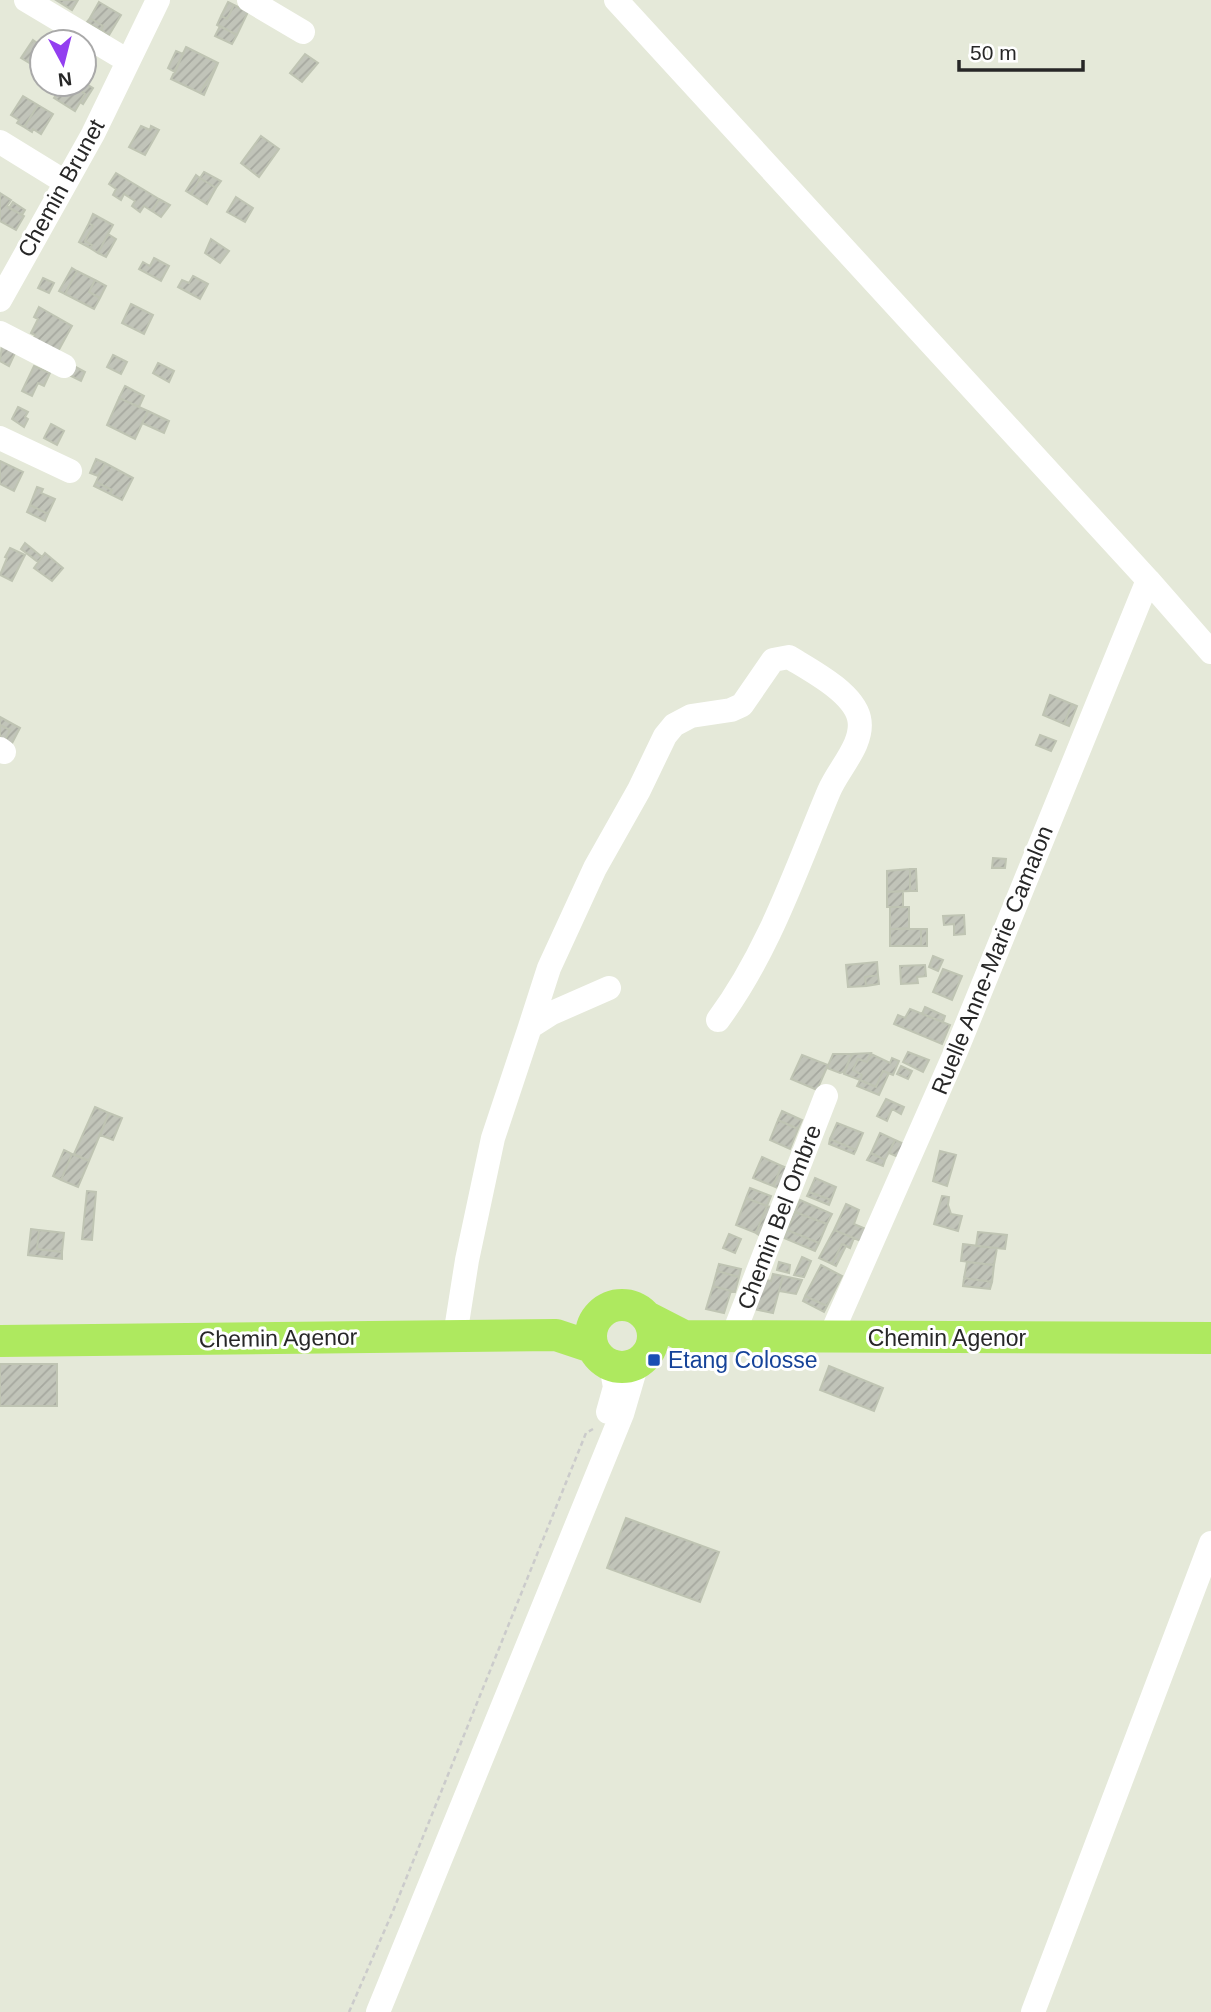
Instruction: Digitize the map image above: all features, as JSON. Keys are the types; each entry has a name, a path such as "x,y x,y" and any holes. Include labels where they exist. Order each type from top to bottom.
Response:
{"main road":[{"name":"Chemin Agenor","path":"617,1350 599,1314 615,1305 633,1306 647,1317 684,1336"},
{"path":"617,1350 653,1333 647,1317"},
{"name":"Chemin Agenor","path":"0,1341 556,1335 617,1350 684,1336 1211,1338"}],"street":[{"path":"26,0 128,61"},
{"name":"Chemin Brunet","path":"2,290 93,134 158,0"},
{"path":"248,0 303,32"},
{"path":"629,5 1211,652"},
{"path":"0,142 65,182"},
{"path":"0,333 64,366"},
{"path":"0,438 70,471"},
{"name":"Ruelle Anne-Marie Camalon","path":"830,1338 956,1051 1148,580"},
{"path":"455,1336 467,1260 493,1139 549,968 595,867 639,790 665,736 674,725 691,716 731,710 742,705 773,660 789,657 824,678 850,700 859,715 860,725 857,740 830,787 760,954 718,1020"},
{"path":"530,1027 552,1013 609,988"},
{"name":"Chemin Bel Ombre","path":"732,1338 826,1096"},
{"path":"364,2012 603,1423 615,1387 617,1350"},
{"path":"378,2012 622,1414 617,1350"},
{"path":"1033,2012 1211,1543"}],"path":[{"path":"349,2012 393,1911 586,1433 603,1423"}],"building":[{"path":"56,0 78,0 72,10"},
{"path":"99,2 121,15 109,35 101,30 103,26 90,18"},
{"path":"228,2 234,5 227,19 221,16"},
{"path":"234,5 248,12 237,35 217,25 221,16 227,19"},
{"path":"90,18 103,26 101,30 87,22"},
{"path":"220,26 237,35 232,44 215,36"},
{"path":"186,47 218,63 200,93 171,79"},
{"path":"28,48 28,62 21,58"},
{"path":"176,51 183,54 175,72 168,68"},
{"path":"305,54 318,63 302,82 290,73"},
{"path":"218,63 204,95 200,93"},
{"path":"23,96 38,105 24,127 11,115"},
{"path":"54,98 83,98 75,111"},
{"path":"38,105 53,114 41,134 24,127"},
{"path":"141,126 150,130 151,126 159,130 145,155 129,147"},
{"path":"261,136 279,149 259,177 241,163"},
{"path":"204,172 221,181 216,188 200,178"},
{"path":"116,173 159,199 152,211 144,206 140,212 132,206 135,201 124,194 121,200 113,195 116,189 109,184"},
{"path":"196,175 200,178 191,194 186,191"},
{"path":"200,178 216,188 207,204 191,194"},
{"path":"0,193 11,200 7,206 24,216 16,230 0,221"},
{"path":"236,197 253,208 245,222 227,212"},
{"path":"159,199 170,205 161,217 152,211"},
{"path":"13,202 25,210 22,215 9,208"},
{"path":"93,214 113,225 98,253 85,241 93,226 89,223"},
{"path":"89,223 93,226 85,241 92,245 90,248 79,242"},
{"path":"108,234 116,239 106,257 98,253"},
{"path":"211,239 229,251 220,263 205,253"},
{"path":"154,258 169,266 161,281 139,269 143,262 150,266"},
{"path":"72,268 77,271 65,294 59,291"},
{"path":"77,271 95,280 89,292 100,298 94,309 65,294"},
{"path":"193,276 208,284 200,299 178,287 182,280 189,283"},
{"path":"43,278 54,283 49,293 38,288"},
{"path":"95,280 106,286 100,298 89,292"},
{"path":"131,304 153,315 144,334 122,323"},
{"path":"39,307 72,326 55,357 30,345 35,335 31,333 38,319 34,317"},
{"path":"2,345 16,351 9,366 0,361"},
{"path":"113,355 127,362 121,374 107,367"},
{"path":"158,363 174,371 169,382 153,373"},
{"path":"72,365 85,372 81,381 67,374"},
{"path":"34,366 50,373 44,386 38,383 32,396 22,391"},
{"path":"125,386 144,396 139,407 119,398"},
{"path":"119,398 148,411 135,439 107,425"},
{"path":"18,407 28,412 24,427 12,419"},
{"path":"148,411 169,421 164,433 142,423"},
{"path":"51,424 64,431 57,445 44,438"},
{"path":"96,459 105,463 98,476 90,473"},
{"path":"0,461 23,472 14,491 0,484"},
{"path":"105,463 133,478 122,500 110,494 112,490 96,482"},
{"path":"96,482 112,490 110,494 94,486"},
{"path":"37,487 43,489 41,493 55,499 48,514 30,505"},
{"path":"30,505 48,514 45,521 27,512"},
{"path":"25,543 42,557 38,562 21,549"},
{"path":"10,548 25,555 12,581 0,575"},
{"path":"45,553 63,568 52,581 34,568"},
{"path":"1050,695 1072,704 1064,724 1043,715"},
{"path":"1072,704 1077,706 1069,726 1064,724"},
{"path":"0,717 20,728 9,749 2,746 10,730 0,725"},
{"path":"0,725 10,730 2,746 0,745"},
{"path":"1040,735 1056,741 1051,751 1036,745"},
{"path":"993,858 1006,859 1005,868 992,868"},
{"path":"910,869 910,891 887,892 887,871"},
{"path":"910,869 916,869 917,891 910,891"},
{"path":"903,891 903,907 887,907 887,892"},
{"path":"890,907 909,907 909,928 890,929"},
{"path":"964,915 965,934 954,935 954,924 944,925 943,916"},
{"path":"890,929 921,929 921,946 890,946"},
{"path":"921,929 927,929 927,946 921,946"},
{"path":"933,956 943,960 938,971 929,967"},
{"path":"877,962 878,975 865,977 866,986 848,987 846,965"},
{"path":"925,965 926,976 917,977 918,983 901,984 900,966"},
{"path":"943,969 962,976 952,1000 933,992"},
{"path":"878,975 879,984 866,986 865,977"},
{"path":"925,1007 945,1016 943,1022 922,1014"},
{"path":"910,1009 950,1025 942,1044 894,1024 898,1015 905,1018"},
{"path":"908,1052 929,1060 923,1072 903,1062"},
{"path":"871,1053 867,1062 858,1059 853,1070 862,1075 860,1080 844,1074 852,1054"},
{"path":"833,1054 852,1054 844,1072 827,1068"},
{"path":"871,1054 890,1063 892,1058 899,1061 893,1075 883,1071 876,1087 860,1080 862,1075 853,1070 858,1059 867,1062"},
{"path":"802,1055 828,1065 817,1090 791,1079"},
{"path":"901,1066 912,1071 908,1079 897,1074"},
{"path":"883,1071 889,1073 879,1095 857,1086 860,1080 876,1087"},
{"path":"886,1099 904,1107 901,1114 892,1109 887,1121 877,1116"},
{"path":"95,1107 109,1113 89,1161 74,1154"},
{"path":"782,1111 802,1120 798,1129 778,1120"},
{"path":"109,1113 122,1118 113,1140 100,1135"},
{"path":"778,1120 798,1129 790,1149 770,1140"},
{"path":"837,1123 863,1133 856,1150 830,1139"},
{"path":"880,1133 895,1140 885,1160 871,1153"},
{"path":"830,1139 856,1150 854,1154 829,1144"},
{"path":"895,1140 904,1144 898,1157 889,1153"},
{"path":"64,1150 72,1154 61,1180 53,1176"},
{"path":"940,1151 956,1155 947,1186 933,1181"},
{"path":"871,1153 885,1160 883,1166 867,1160"},
{"path":"72,1154 89,1161 78,1187 61,1180"},
{"path":"762,1157 782,1166 773,1186 753,1178"},
{"path":"782,1166 789,1169 780,1189 773,1186"},
{"path":"815,1178 836,1187 831,1200 809,1192"},
{"path":"750,1188 771,1196 767,1206 746,1198"},
{"path":"87,1191 96,1192 92,1240 82,1239"},
{"path":"809,1192 831,1200 829,1205 807,1196"},
{"path":"942,1196 949,1197 951,1214 962,1216 958,1231 934,1224"},
{"path":"746,1198 767,1206 756,1233 736,1225"},
{"path":"800,1200 832,1214 827,1224 795,1212"},
{"path":"846,1204 859,1210 854,1224 873,1232 868,1244 834,1230"},
{"path":"767,1206 771,1207 759,1235 756,1233"},
{"path":"795,1212 827,1224 819,1243 787,1230"},
{"path":"31,1229 39,1230 37,1249 62,1252 62,1259 28,1255"},
{"path":"39,1230 64,1233 62,1252 37,1249"},
{"path":"787,1230 819,1243 815,1251 784,1238"},
{"path":"834,1230 854,1238 850,1248 842,1244 832,1264 819,1258"},
{"path":"978,1232 1007,1235 1005,1249 976,1246"},
{"path":"729,1234 741,1239 735,1253 723,1248"},
{"path":"842,1244 846,1246 836,1266 832,1264"},
{"path":"963,1244 997,1248 994,1265 961,1261"},
{"path":"802,1257 811,1261 804,1277 794,1275"},
{"path":"779,1262 790,1265 789,1273 777,1270"},
{"path":"967,1262 994,1265 992,1282 964,1278"},
{"path":"719,1264 741,1269 739,1277 717,1271"},
{"path":"821,1265 842,1276 827,1306 805,1296"},
{"path":"717,1271 739,1277 735,1292 713,1286"},
{"path":"773,1274 783,1276 773,1313 754,1309 766,1280 771,1281"},
{"path":"783,1276 802,1280 796,1294 779,1291"},
{"path":"964,1278 992,1282 990,1289 963,1286"},
{"path":"713,1286 731,1291 724,1313 706,1309"},
{"path":"805,1296 827,1306 824,1312 803,1301"},
{"path":"0,1364 57,1364 57,1406 0,1406"},
{"path":"829,1366 883,1388 874,1411 820,1390"},
{"path":"626,1518 719,1552 700,1602 607,1568"}],"place":[{"name":"Etang Colosse","path":"654,1360"}]}
